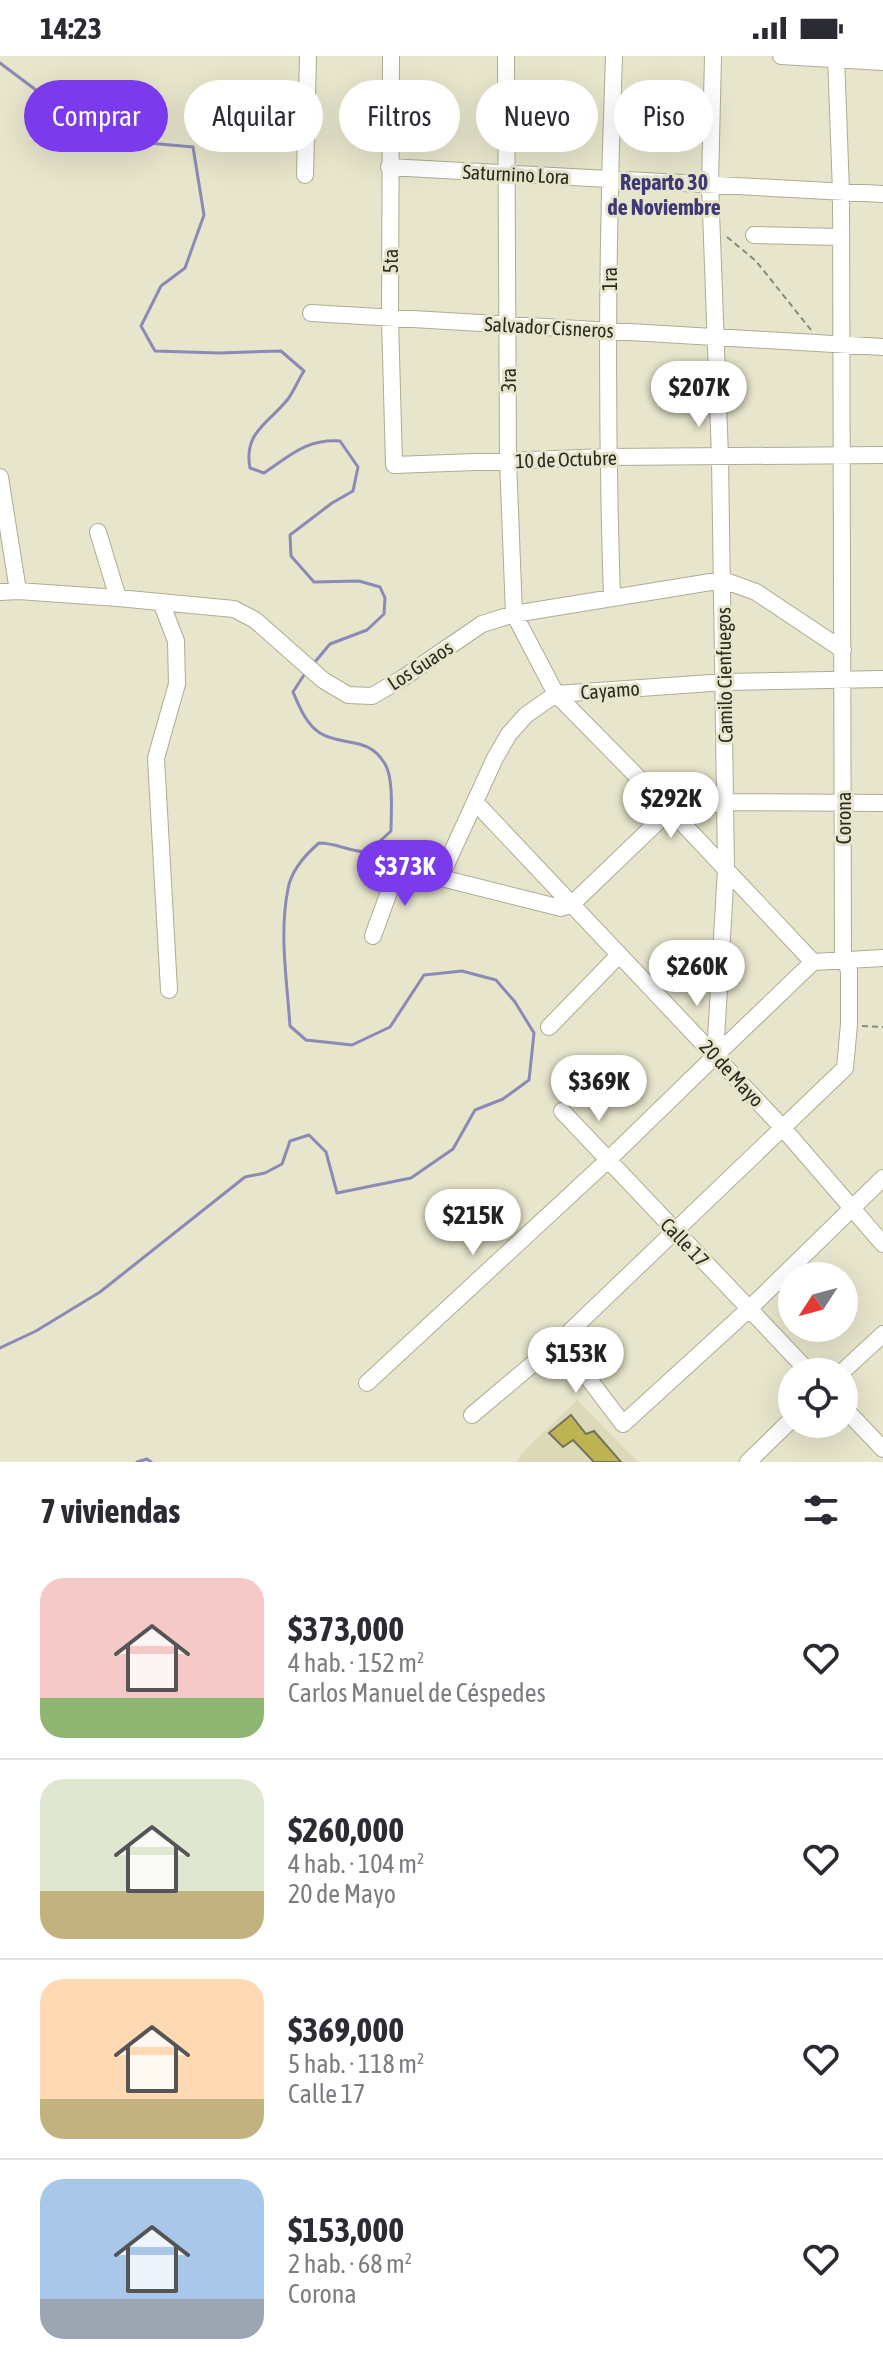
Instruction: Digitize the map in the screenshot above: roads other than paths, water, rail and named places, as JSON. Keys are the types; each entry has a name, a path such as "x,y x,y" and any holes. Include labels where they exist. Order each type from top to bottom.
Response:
{"street":[{"path":"305,175 308,56"},
{"name":"5ta","path":"391,56 390,318 394,465"},
{"name":"3ra","path":"506,56 508,460 514,614 556,694 813,962"},
{"name":"1ra","path":"612,597 607,457 609,178 614,56"},
{"name":"Camilo Cienfuegos","path":"713,56 710,184 723,580 726,869 715,1056"},
{"path":"781,56 883,62"},
{"name":"Corona","path":"472,1415 560,1341 845,1068 849,970 843,959 841,454 831,344 841,237 836,58"},
{"name":"Saturnino Lora","path":"389,167 883,194"},
{"path":"754,235 841,237"},
{"name":"Salvador Cisneros","path":"311,313 883,347"},
{"name":"10 de Octubre","path":"394,465 607,457 883,455"},
{"path":"0,477 18,591"},
{"path":"98,532 118,598"},
{"path":"723,580 756,592 843,650"},
{"name":"Los Guaos","path":"0,592 118,598 234,609 255,620 323,680 348,695 372,696 482,624 514,614 723,580"},
{"path":"161,602 176,641 177,684 156,758 169,990"},
{"name":"Cayamo","path":"441,876 509,734 526,715 556,694 725,682 883,679"},
{"path":"373,936 398,867 561,908 572,904 670,810 725,802 883,803"},
{"name":"20 de Mayo","path":"476,803 782,1127 883,1244"},
{"path":"549,1027 618,956"},
{"path":"367,1383 607,1161 813,962 883,958"},
{"name":"Calle 17","path":"562,1111 796,1358"},
{"path":"560,1341 623,1424 749,1309 883,1178"},
{"path":"857,1358 883,1334"},
{"path":"858,1423 883,1449"},
{"path":"748,1462 778,1433"}],"waterway":[{"path":"0,63 52,102 115,140 193,147 204,215 185,268 161,286 141,326 155,351 281,351 304,371 288,399 254,436 250,445 250,468 264,473 299,450 328,441 340,441 358,467 353,491 290,535 291,556 314,582 359,581 380,587 385,598 384,614 367,630 330,644 314,663"},
{"path":"0,1348 36,1331 100,1292 245,1177 265,1173 282,1164 290,1141 309,1135 326,1152 337,1193 411,1178 453,1149 475,1110 503,1099 529,1080 534,1033 515,1002 496,980 462,971 424,975 390,1027 352,1045 306,1040 290,1026 284,923 288,889 295,870 319,843 368,852 391,831 391,787 385,764 371,749 328,737 311,725 293,692 304,675"},
{"path":"137,1462 147,1459 151,1462"}],"district":[{"name":"Reparto 30 de Noviembre","path":"664,194"}]}
